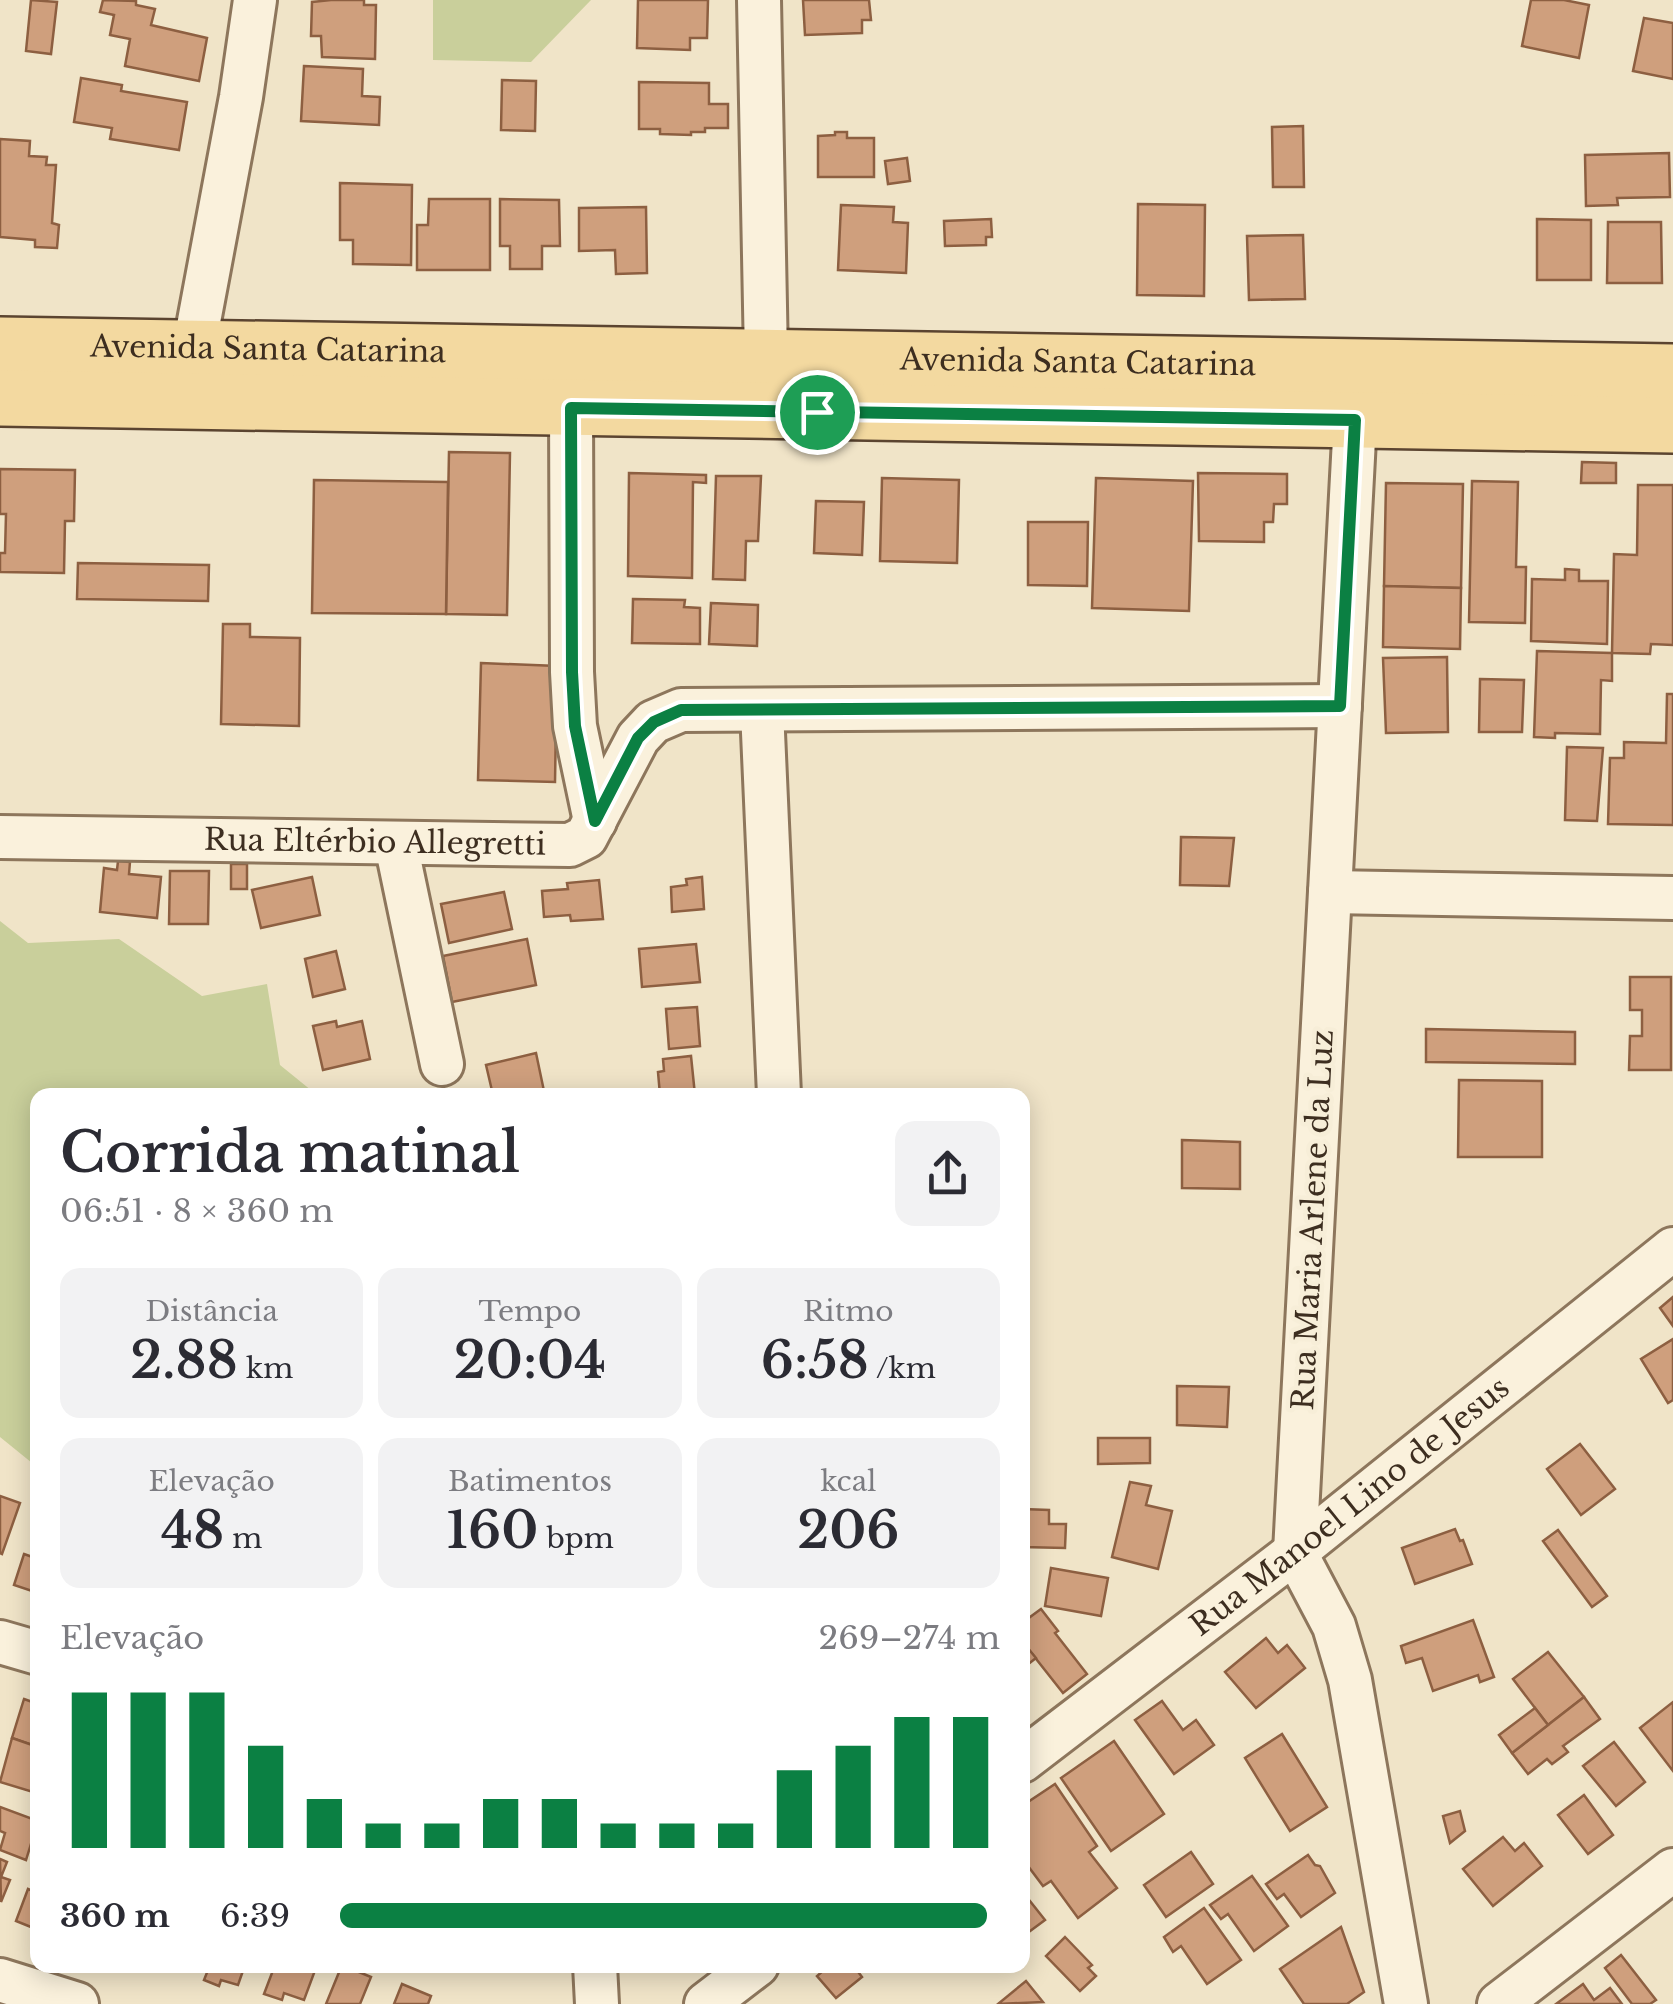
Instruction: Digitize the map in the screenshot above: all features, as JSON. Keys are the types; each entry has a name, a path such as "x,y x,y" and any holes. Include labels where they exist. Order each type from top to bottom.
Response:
{"main road":[{"name":"Avenida Santa Catarina","path":"0,344 1673,372"},
{"name":"Avenida Santa Catarina","path":"0,398 1673,425"}],"street":[{"path":"194,348 255,0"},
{"path":"759,0 766,357"},
{"path":"571,408 575,726 595,821"},
{"name":"Rua Maria Arlene da Luz","path":"1295,1552 1355,420"},
{"path":"595,821 638,738 654,722 681,710 1340,706"},
{"path":"762,710 779,1088"},
{"name":"Rua Eltérbio Allegretti","path":"0,837 570,845 586,836 595,821"},
{"path":"396,844 442,1064"},
{"path":"1330,892 1673,898"},
{"name":"Rua Manoel Lino de Jesus","path":"1030,1755 1295,1552 1673,1249"},
{"path":"1295,1552 1334,1626 1350,1680 1406,2004"},
{"path":"0,1642 30,1651"},
{"path":"1499,2004 1673,1870"},
{"path":"595,1973 597,2004"},
{"path":"706,2004 746,1973"},
{"path":"0,1980 77,2004"}],"green space":[{"path":"433,0 591,0 531,62 433,60"},
{"path":"0,921 28,943 119,939 202,996 267,984 280,1065 308,1088 30,1088 30,1461 0,1437"}],"building":[{"path":"31,0 57,2 51,54 26,51"},
{"path":"103,0 136,1 136,5 155,9 151,25 207,38 199,81 125,66 130,39 110,35 114,15 100,12"},
{"path":"364,0 364,5 376,5 375,59 322,57 321,36 311,36 312,2"},
{"path":"638,0 708,0 707,38 690,38 690,50 637,48"},
{"path":"803,0 869,0 871,20 862,20 862,33 805,35"},
{"path":"1531,0 1589,5 1579,58 1522,46"},
{"path":"1644,18 1673,23 1673,79 1633,71"},
{"path":"304,66 363,69 362,96 380,97 379,125 301,121"},
{"path":"81,78 122,85 121,91 187,102 179,150 110,139 112,128 74,122"},
{"path":"502,80 536,81 535,131 501,130"},
{"path":"639,82 709,83 709,104 728,104 728,128 705,128 705,132 691,135 639,129"},
{"path":"1303,126 1304,187 1273,187 1272,127"},
{"path":"847,132 847,138 874,138 874,177 818,177 818,136"},
{"path":"0,139 30,141 29,156 47,157 46,165 56,165 52,223 59,225 57,248 35,247 35,240 0,237"},
{"path":"1669,153 1670,197 1617,198 1618,205 1586,206 1585,155"},
{"path":"907,158 910,181 888,184 885,161"},
{"path":"340,183 412,185 411,265 353,264 353,240 340,240"},
{"path":"429,199 490,199 490,270 417,270 417,225 428,225"},
{"path":"500,199 559,200 560,246 542,246 542,269 510,269 510,246 500,246"},
{"path":"1138,204 1205,205 1204,296 1137,295"},
{"path":"841,205 894,207 893,222 908,223 906,273 838,270"},
{"path":"646,207 647,273 616,274 615,250 579,251 579,208"},
{"path":"991,219 992,237 986,237 986,245 945,246 944,221"},
{"path":"1537,219 1591,220 1591,280 1537,280"},
{"path":"1608,222 1661,222 1662,283 1607,283"},
{"path":"1303,235 1305,299 1249,300 1247,236"},
{"path":"449,452 510,453 507,615 446,614"},
{"path":"1582,462 1616,463 1616,483 1581,483"},
{"path":"0,469 75,470 74,521 65,521 64,573 0,572 0,553 5,553 6,514 0,514"},
{"path":"629,473 706,475 706,483 693,482 692,578 628,576"},
{"path":"1198,473 1287,474 1287,504 1274,504 1273,522 1264,522 1264,542 1199,541"},
{"path":"716,476 761,476 758,541 746,541 745,580 713,579"},
{"path":"882,478 959,480 957,563 880,561"},
{"path":"1096,478 1193,481 1189,611 1092,608"},
{"path":"314,480 448,482 446,614 312,613"},
{"path":"1472,481 1518,482 1516,567 1526,567 1525,623 1469,622"},
{"path":"1386,483 1463,484 1461,588 1384,586"},
{"path":"1638,485 1673,485 1673,645 1651,644 1650,654 1612,653 1614,554 1637,555"},
{"path":"816,501 864,502 862,555 814,553"},
{"path":"1028,522 1088,522 1087,586 1028,585"},
{"path":"78,563 209,565 208,601 77,599"},
{"path":"1565,569 1579,570 1579,581 1608,581 1607,644 1531,641 1532,579 1565,580"},
{"path":"1384,586 1461,588 1460,649 1383,647"},
{"path":"633,599 685,600 684,607 700,608 700,644 632,643"},
{"path":"711,603 758,605 757,646 709,644"},
{"path":"223,624 250,624 250,637 300,638 299,726 221,724"},
{"path":"1537,651 1612,653 1612,681 1601,680 1600,734 1555,733 1555,738 1534,737"},
{"path":"1447,657 1448,732 1386,733 1383,658"},
{"path":"481,663 557,666 555,782 478,780"},
{"path":"1480,679 1524,680 1522,732 1479,732"},
{"path":"1667,694 1673,694 1673,825 1608,824 1610,758 1624,758 1624,742 1666,743"},
{"path":"1567,747 1603,748 1597,821 1565,820"},
{"path":"1181,837 1234,838 1229,886 1180,885"},
{"path":"118,861 130,862 129,874 161,877 157,918 100,912 104,868 117,870"},
{"path":"231,864 247,864 247,889 231,889"},
{"path":"170,871 209,871 208,924 169,924"},
{"path":"312,877 320,915 261,928 252,890"},
{"path":"702,877 704,909 672,912 671,887 687,885 686,879"},
{"path":"599,880 603,919 571,921 570,915 544,917 542,891 568,889 567,883"},
{"path":"504,892 512,929 449,943 441,904"},
{"path":"527,939 536,985 452,1002 443,956"},
{"path":"696,944 700,982 642,987 639,949"},
{"path":"336,951 345,989 313,997 305,959"},
{"path":"1630,977 1671,977 1671,1070 1629,1070 1630,1036 1642,1036 1642,1010 1630,1010"},
{"path":"697,1007 700,1046 669,1049 666,1009"},
{"path":"336,1021 337,1027 362,1021 370,1059 323,1070 313,1026"},
{"path":"1426,1029 1575,1032 1575,1064 1426,1062"},
{"path":"536,1053 543,1088 491,1088 486,1065"},
{"path":"691,1056 694,1088 659,1088 658,1072 664,1071 663,1059"},
{"path":"1459,1080 1542,1081 1542,1157 1458,1157"},
{"path":"1182,1140 1240,1142 1240,1189 1182,1188"},
{"path":"1673,1297 1673,1326 1660,1308"},
{"path":"1673,1339 1673,1400 1668,1403 1641,1359"},
{"path":"1177,1386 1229,1387 1227,1427 1177,1425"},
{"path":"1098,1438 1150,1438 1150,1463 1098,1464"},
{"path":"1580,1444 1615,1489 1581,1515 1547,1469"},
{"path":"1130,1482 1151,1486 1146,1505 1172,1511 1158,1569 1112,1557"},
{"path":"0,1496 20,1503 2,1554 0,1553"},
{"path":"1030,1509 1049,1510 1049,1524 1066,1524 1065,1548 1030,1547"},
{"path":"1455,1529 1472,1564 1415,1584 1402,1548"},
{"path":"1558,1530 1607,1596 1592,1607 1543,1541"},
{"path":"24,1554 30,1556 30,1590 14,1585"},
{"path":"1051,1568 1108,1578 1101,1616 1045,1606"},
{"path":"1041,1609 1087,1674 1063,1693 1030,1651 1030,1617"},
{"path":"1473,1620 1494,1677 1480,1682 1478,1675 1433,1691 1422,1658 1406,1663 1401,1646"},
{"path":"1266,1638 1278,1653 1287,1645 1305,1668 1256,1708 1225,1672"},
{"path":"1548,1652 1584,1697 1548,1725 1513,1679"},
{"path":"1584,1697 1600,1719 1563,1746 1568,1752 1552,1764 1547,1759 1528,1774 1512,1753"},
{"path":"24,1699 30,1701 30,1744 12,1738"},
{"path":"1162,1701 1183,1730 1196,1720 1214,1745 1174,1774 1135,1720"},
{"path":"1673,1702 1673,1771 1640,1728"},
{"path":"1535,1708 1548,1725 1512,1753 1499,1735"},
{"path":"1282,1734 1327,1807 1290,1831 1245,1758"},
{"path":"12,1738 30,1744 30,1791 0,1782"},
{"path":"1114,1741 1164,1814 1111,1851 1061,1778"},
{"path":"1614,1742 1645,1782 1616,1806 1583,1766"},
{"path":"1055,1784 1097,1846 1089,1852 1117,1888 1078,1918 1051,1881 1043,1886 1030,1869 1030,1801"},
{"path":"1584,1795 1613,1835 1588,1854 1558,1815"},
{"path":"0,1807 30,1818 26,1860 0,1850 5,1833 0,1831"},
{"path":"1460,1811 1465,1831 1450,1843 1443,1816"},
{"path":"1503,1837 1515,1851 1524,1843 1542,1866 1493,1906 1463,1869"},
{"path":"1191,1852 1213,1884 1166,1917 1144,1885"},
{"path":"1308,1855 1320,1866 1335,1893 1301,1917 1284,1894 1277,1899 1266,1884"},
{"path":"0,1859 7,1862 1,1877 10,1880 1,1902"},
{"path":"1252,1876 1288,1926 1254,1951 1228,1914 1221,1919 1210,1905"},
{"path":"28,1889 30,1890 30,1927 16,1921"},
{"path":"1030,1901 1045,1920 1030,1931"},
{"path":"1204,1908 1241,1960 1207,1984 1181,1946 1173,1952 1164,1937"},
{"path":"1341,1927 1364,1992 1347,2004 1304,2004 1280,1969"},
{"path":"1065,1937 1092,1965 1088,1968 1096,1976 1080,1991 1046,1956"},
{"path":"1621,1955 1656,2000 1632,2004 1605,1968"},
{"path":"207,1973 242,1973 238,1985 221,1980 219,1986 204,1980"},
{"path":"272,1973 314,1973 304,2000 284,1993 282,2000 264,1994"},
{"path":"339,1973 371,1977 360,2004 326,2004"},
{"path":"859,1973 862,1977 836,1998 817,1976"},
{"path":"1026,1981 1043,2002 998,2004"},
{"path":"402,1984 431,1996 428,2004 394,2004"},
{"path":"1583,1984 1594,2000 1610,1988 1622,2004 1556,2004"}],"route":[{"path":"571,408 817,412 1355,420 1340,706 681,710 654,722 638,738 595,821 575,726 571,408"}]}
